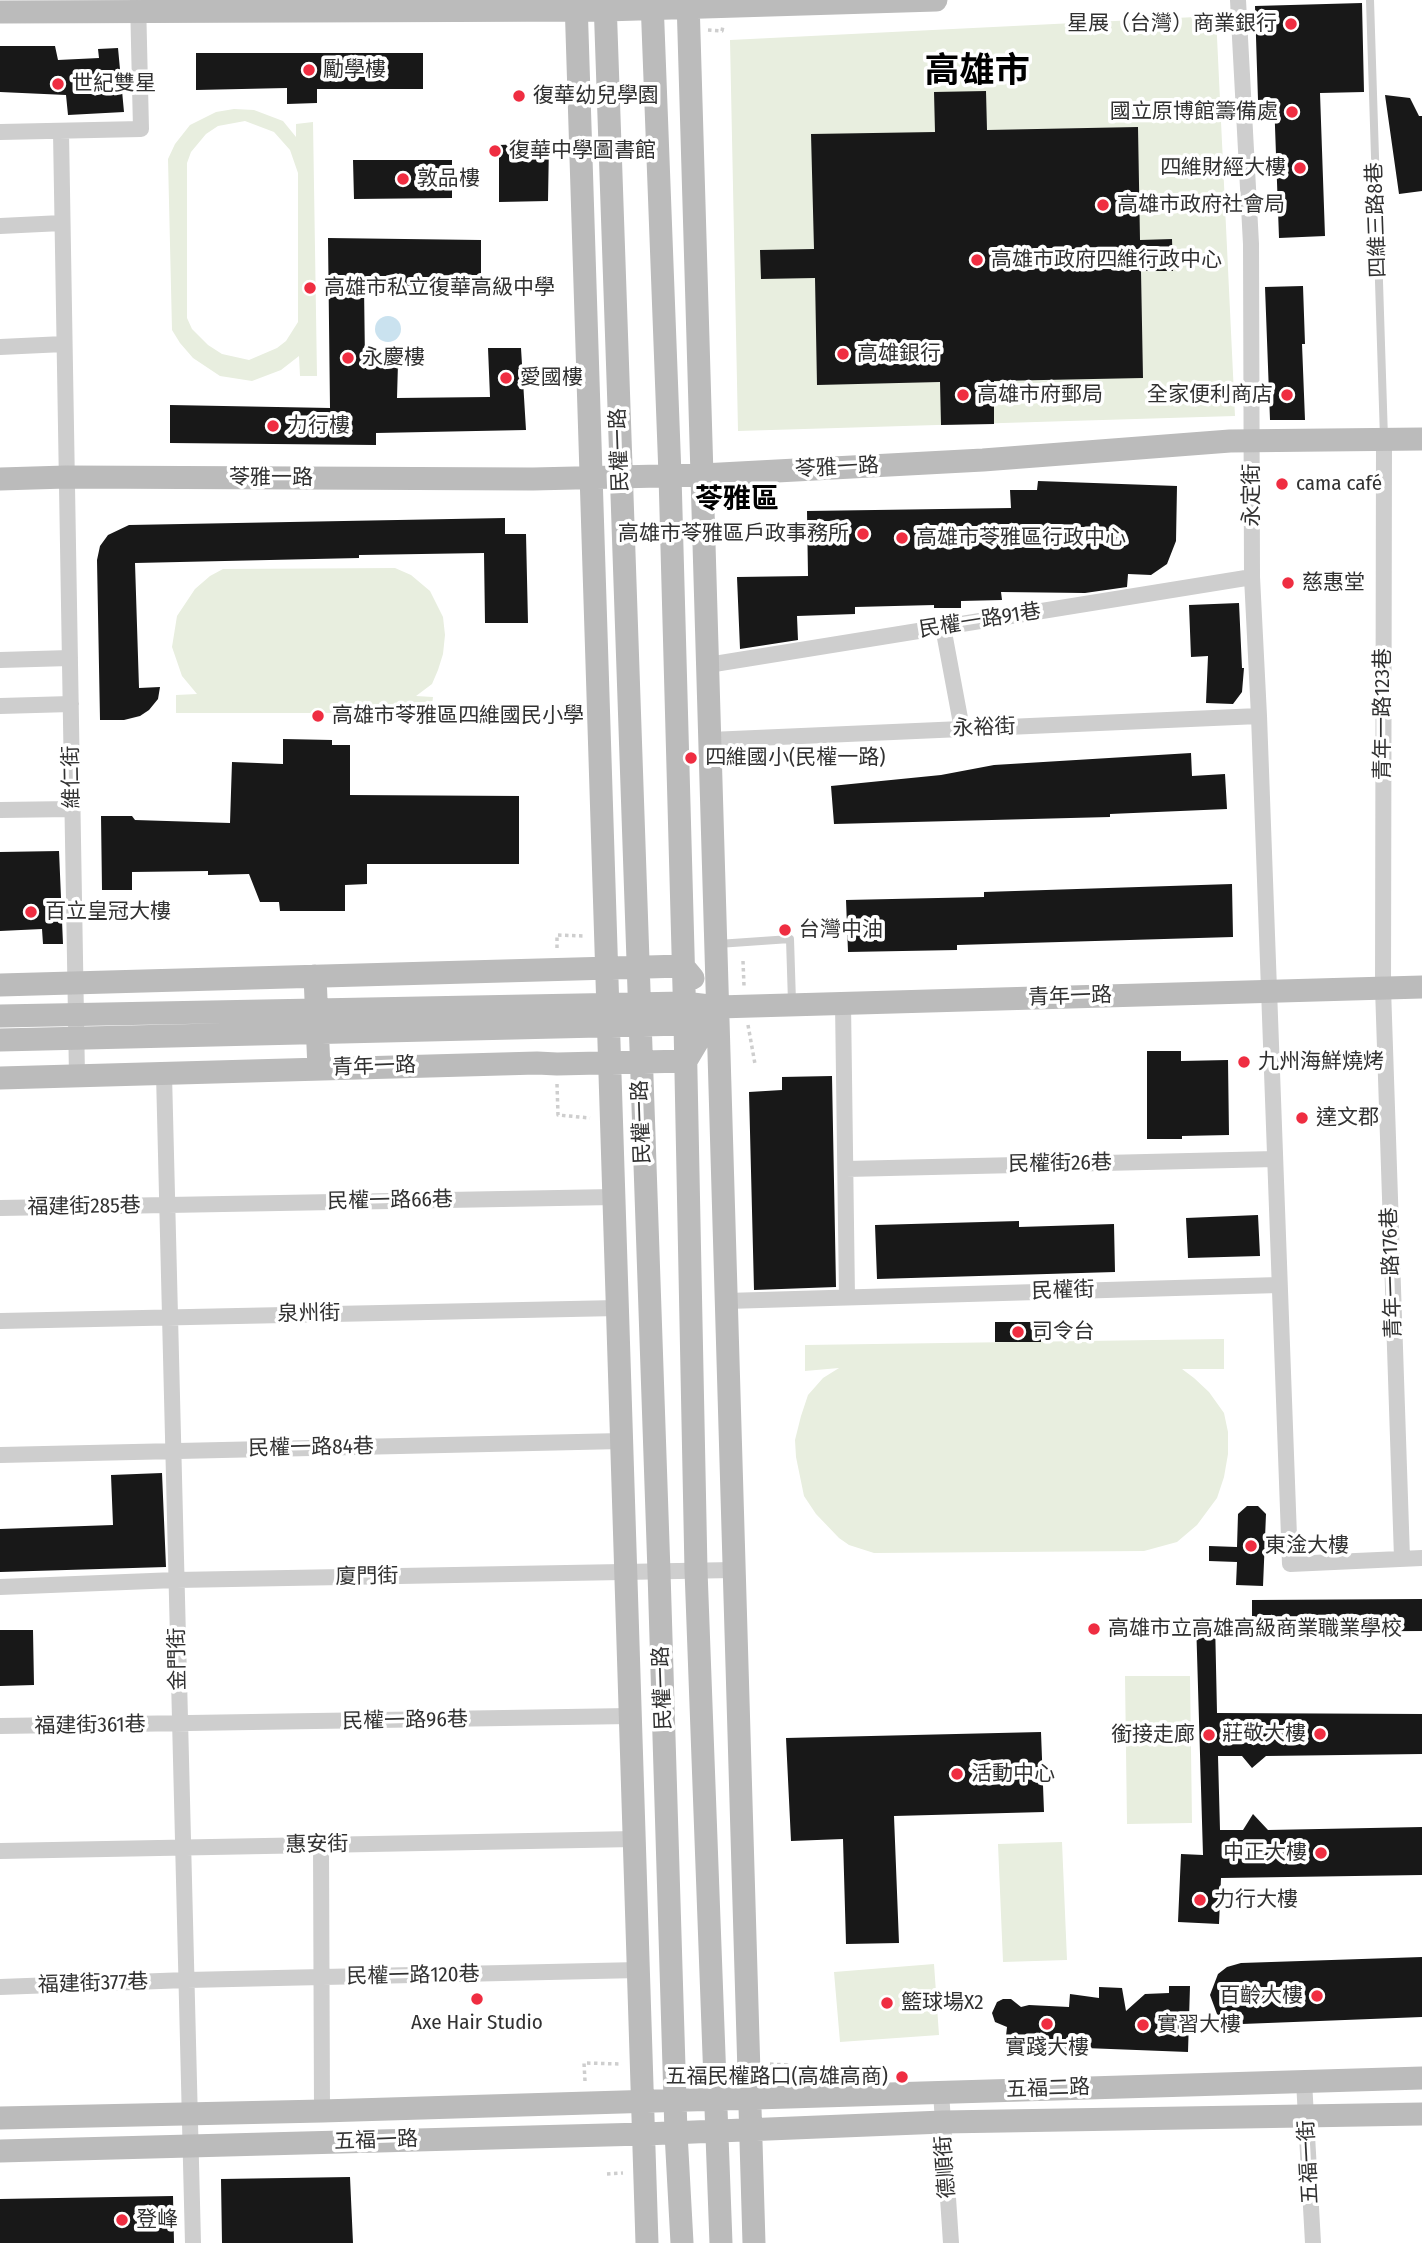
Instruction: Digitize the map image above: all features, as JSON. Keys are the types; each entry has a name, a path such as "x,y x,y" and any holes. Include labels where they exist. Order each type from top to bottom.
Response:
{"street":[{"path":"0,12 138,6 605,5 936,0"},
{"name":"永定街","path":"1238,0 1251,244 1252,577 1268,991"},
{"name":"民權一路","path":"652,4 670,475 685,1014 696,1570 721,2243"},
{"path":"688,4 754,2243"},
{"name":"民權一路","path":"576,5 648,2243"},
{"name":"民權一路","path":"605,5 676,2133 682,2243"},
{"path":"0,132 141,129 138,6"},
{"name":"維仁街","path":"61,132 77,1076"},
{"path":"0,226 62,223"},
{"path":"0,347 64,344"},
{"name":"苓雅一路","path":"0,480 66,477 519,479 702,475 983,460 1253,441 1422,439"},
{"name":"青年一路123巷","path":"1383,988 1384,440"},
{"name":"民權一路91巷","path":"708,665 1252,577"},
{"path":"943,627 962,729"},
{"path":"0,660 70,658"},
{"path":"0,706 71,704"},
{"name":"永裕街","path":"710,740 1259,716"},
{"path":"0,810 72,809"},
{"path":"0,985 683,966 718,1007"},
{"path":"315,976 319,1069"},
{"name":"青年一路","path":"0,1040 76,1038 317,1022 685,1014 718,1007 1422,987"},
{"name":"青年一路176巷","path":"1383,988 1402,1558"},
{"path":"1268,991 1290,1564 1422,1558"},
{"path":"843,1003 847,1297"},
{"path":"685,1061 718,1007"},
{"name":"青年一路","path":"0,1016 76,1015 317,1022"},
{"name":"青年一路","path":"0,1078 537,1062 557,1064 685,1061"},
{"name":"金門街","path":"164,1074 193,2243"},
{"name":"民權街26巷","path":"846,1169 1275,1159"},
{"name":"民權一路66巷","path":"167,1205 614,1197"},
{"name":"福建街285巷","path":"0,1208 167,1205"},
{"name":"民權街","path":"726,1301 1279,1285"},
{"name":"泉州街","path":"0,1321 618,1308"},
{"name":"民權一路84巷","path":"0,1455 622,1441"},
{"name":"廈門街","path":"0,1587 176,1580 734,1570"},
{"name":"民權一路96巷","path":"180,1725 630,1716"},
{"name":"福建街361巷","path":"0,1727 180,1725"},
{"name":"惠安街","path":"0,1851 635,1839"},
{"path":"321,1845 322,2111"},
{"name":"民權一路120巷","path":"187,1980 639,1970"},
{"name":"福建街377巷","path":"0,1987 187,1980"},
{"name":"五福二路","path":"675,2099 1422,2078"},
{"name":"五福一街","path":"1304,2081 1313,2243"},
{"name":"德順街","path":"942,2092 951,2243"},
{"name":"五福一路","path":"0,2118 675,2099"},
{"name":"五福二路","path":"751,2129 943,2122 1422,2114"},
{"name":"五福一路","path":"0,2151 751,2129"}],"lane":[{"name":"四維三路8巷","path":"1370,0 1384,440"},
{"path":"716,944 790,939 792,1005"}],"green space":[{"path":"1216,16 1235,416 738,431 730,40"},
{"path":"254,110 283,121 296,137 296,124 313,122 317,376 300,376 299,356 281,370 252,381 220,376 193,358 172,330 168,159 175,144 190,125 216,112","holes":["245,121 274,132 290,150 298,173 298,322 286,341 277,348 249,360 222,354 208,345 192,329 187,318 187,163 191,152 206,134 218,126"]},
{"path":"395,568 411,575 430,591 443,617 445,635 438,670 432,684 416,696 433,697 431,713 176,713 176,695 197,694 182,676 172,647 177,616 195,589 210,576 223,569"},
{"path":"1224,1339 1224,1369 1182,1369 1209,1392 1224,1413 1228,1432 1228,1454 1217,1498 1197,1525 1177,1542 1144,1551 874,1553 849,1545 839,1538 816,1514 804,1496 795,1440 801,1416 808,1395 823,1378 839,1368 805,1371 805,1345"},
{"path":"1125,1676 1190,1676 1192,1823 1127,1824"},
{"path":"1062,1842 1067,1960 1003,1962 998,1844"},
{"name":"籃球場X2","path":"934,1964 939,2035 840,2042 834,1972"}],"water":[{"path":"388,316 397,320 401,329 397,338 388,342 379,338 375,329 379,320"}],"building":[{"name":"四維財經大樓","path":"1362,3 1364,92 1320,93 1325,236 1279,238 1274,99 1258,100 1255,6"},
{"name":"世紀雙星","path":"0,46 55,46 58,60 99,58 98,49 118,48 124,112 68,115 66,95 0,92"},
{"name":"勵學樓","path":"196,53 423,53 423,89 317,89 317,103 287,104 287,88 196,90"},
{"name":"高雄市政府四維行政中心","path":"986,91 987,130 1138,127 1140,240 1172,239 1173,271 1141,271 1143,378 994,381 994,424 941,425 940,382 817,385 815,278 761,279 760,250 814,249 811,134 935,132 934,92"},
{"path":"1385,95 1410,98 1419,116 1422,116 1422,191 1399,194"},
{"path":"549,143 548,201 499,202 499,145"},
{"name":"敦品樓","path":"353,160 452,160 452,198 354,199"},
{"path":"328,238 481,240 481,285 364,286 365,362 398,363 397,398 490,397 488,348 521,348 526,430 376,433 376,445 170,443 170,405 330,408"},
{"path":"1303,286 1305,420 1270,420 1265,287"},
{"path":"1038,481 1177,486 1176,541 1167,564 1151,575 1128,574 1127,587 1085,593 1001,592 1002,600 961,601 961,608 934,608 934,605 855,607 855,614 797,616 798,640 740,649 737,577 808,576 807,511 1011,508 1010,490 1037,490"},
{"path":"505,518 505,534 526,534 528,623 485,623 484,553 135,563 139,688 160,687 158,699 140,716 124,720 100,720 97,560 100,546 108,535 129,525"},
{"path":"1239,603 1244,668 1242,692 1233,704 1206,703 1208,656 1191,657 1189,605"},
{"path":"283,739 332,740 332,745 350,745 350,795 519,796 519,864 367,864 367,884 345,885 345,911 280,911 279,902 260,902 249,874 208,875 208,871 132,872 132,890 102,890 101,816 132,816 135,820 230,823 232,762 283,764"},
{"path":"1191,753 1192,776 1225,774 1227,809 1110,814 1110,817 834,824 831,786 941,775 994,765"},
{"name":"百立皇冠大樓","path":"59,851 63,944 43,944 42,929 0,931 0,852"},
{"path":"1232,884 1233,937 957,945 957,950 848,952 846,900 984,897 984,892"},
{"path":"1147,1051 1181,1051 1181,1061 1228,1060 1229,1135 1147,1139"},
{"path":"832,1076 836,1287 754,1290 749,1092 782,1090 782,1077"},
{"path":"1258,1215 1260,1256 1188,1258 1186,1218"},
{"path":"1019,1221 1019,1227 1114,1224 1115,1272 877,1279 875,1225"},
{"name":"司令台","path":"995,1322 1041,1322 1041,1342 995,1342"},
{"path":"162,1473 166,1567 0,1572 0,1529 113,1525 111,1475"},
{"name":"東淦大樓","path":"1247,1506 1258,1506 1266,1514 1263,1586 1236,1585 1237,1562 1209,1561 1209,1546 1237,1547 1238,1514"},
{"path":"1422,1599 1422,1631 1252,1632 1252,1600"},
{"path":"1196,1620 1215,1620 1217,1713 1422,1714 1422,1754 1266,1756 1252,1768 1242,1756 1218,1756 1220,1830 1243,1830 1253,1814 1268,1830 1422,1827 1422,1875 1221,1878 1219,1924 1178,1922 1181,1854 1203,1855"},
{"path":"0,1630 33,1630 34,1685 0,1686"},
{"path":"1041,1732 1044,1812 894,1816 899,1943 846,1944 843,1839 791,1841 786,1738"},
{"name":"百齡大樓","path":"1422,1957 1422,2017 1242,2024 1226,2021 1217,2014 1210,1995 1218,1974 1227,1967 1241,1963"},
{"path":"1169,1986 1190,1986 1188,2052 1085,2048 1085,2052 1005,2045 1007,2027 995,2022 992,2013 997,2002 1003,1999 1011,1999 1021,2007 1069,2007 1070,1994 1099,1998 1099,1987 1122,1988 1126,2011 1145,1994 1169,1993"},
{"path":"350,2177 353,2243 222,2243 221,2179"},
{"name":"登峰","path":"173,2196 174,2243 0,2243 0,2199"}],"place":[{"name":"星展（台灣）商業銀行","path":"1291,24"},
{"name":"勵學樓","path":"309,70"},
{"name":"世紀雙星","path":"58,84"},
{"name":"復華幼兒學園","path":"519,96"},
{"name":"國立原博館籌備處","path":"1292,112"},
{"name":"復華中學圖書館","path":"495,151"},
{"name":"四維財經大樓","path":"1300,168"},
{"name":"敦品樓","path":"403,179"},
{"name":"高雄市政府社會局","path":"1103,205"},
{"name":"高雄市政府四維行政中心","path":"977,260"},
{"name":"高雄市私立復華高級中學","path":"310,288"},
{"name":"高雄銀行","path":"843,354"},
{"name":"永慶樓","path":"348,358"},
{"name":"愛國樓","path":"506,378"},
{"name":"高雄市府郵局","path":"963,395"},
{"name":"全家便利商店","path":"1287,395"},
{"name":"力行樓","path":"273,426"},
{"name":"cama café","path":"1282,484"},
{"name":"高雄市苓雅區戶政事務所","path":"863,534"},
{"name":"高雄市苓雅區行政中心","path":"902,538"},
{"name":"慈惠堂","path":"1288,583"},
{"name":"高雄市苓雅區四維國民小學","path":"318,716"},
{"name":"四維國小(民權一路)","path":"691,758"},
{"name":"百立皇冠大樓","path":"31,912"},
{"name":"台灣中油","path":"785,930"},
{"name":"九州海鮮燒烤","path":"1244,1062"},
{"name":"達文郡","path":"1302,1118"},
{"name":"司令台","path":"1018,1332"},
{"name":"東淦大樓","path":"1251,1546"},
{"name":"高雄市立高雄高級商業職業學校","path":"1094,1629"},
{"name":"莊敬大樓","path":"1320,1734"},
{"name":"銜接走廊","path":"1209,1735"},
{"name":"活動中心","path":"957,1774"},
{"name":"中正大樓","path":"1321,1853"},
{"name":"力行大樓","path":"1200,1900"},
{"name":"百齡大樓","path":"1317,1996"},
{"name":"Axe Hair Studio","path":"477,1999"},
{"name":"籃球場X2","path":"887,2003"},
{"name":"實踐大樓","path":"1047,2024"},
{"name":"實習大樓","path":"1143,2025"},
{"name":"五福民權路口(高雄高商)","path":"902,2077"},
{"name":"登峰","path":"122,2220"}],"district":[{"name":"高雄市","path":"977,72"},
{"name":"苓雅區","path":"737,500"}]}
